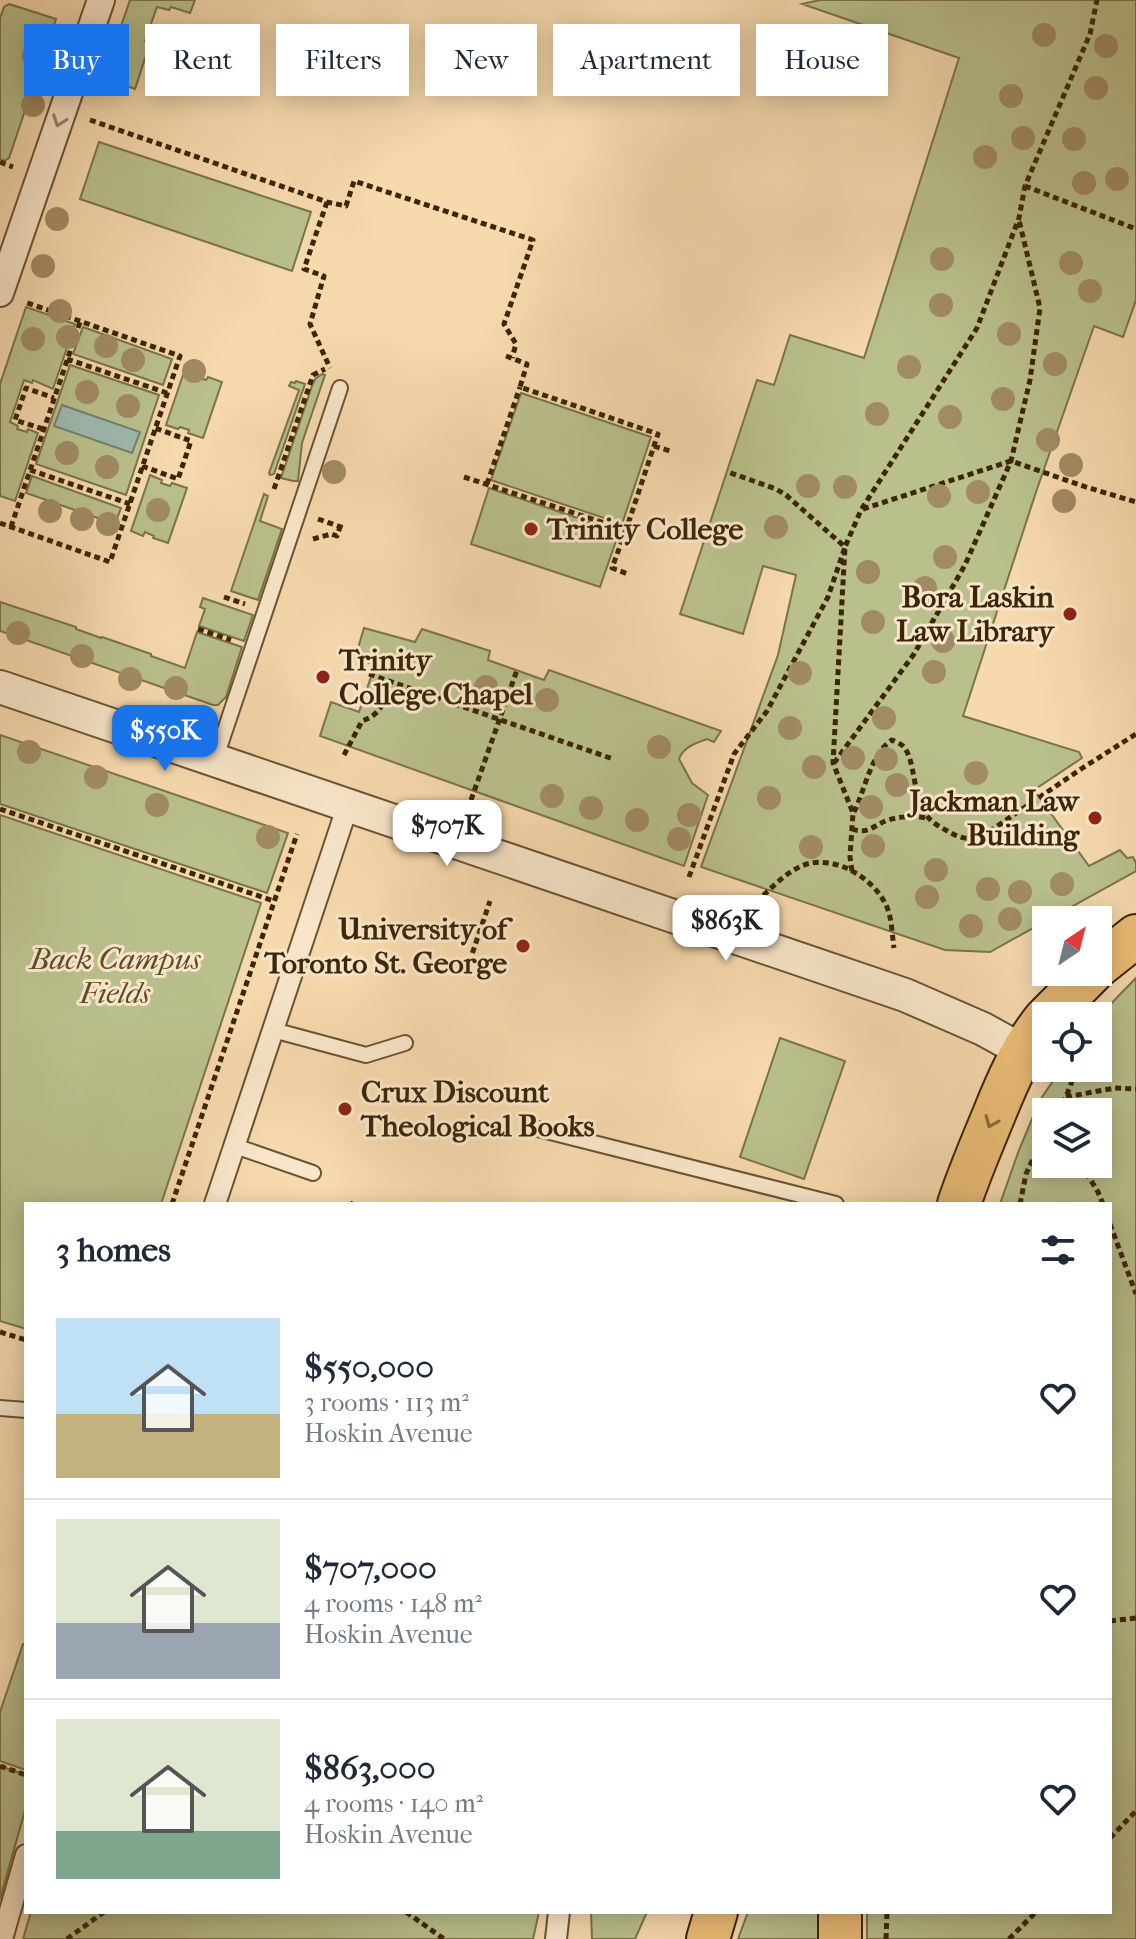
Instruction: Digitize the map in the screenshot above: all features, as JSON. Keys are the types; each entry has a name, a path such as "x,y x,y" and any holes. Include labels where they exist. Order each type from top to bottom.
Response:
{"main road":[{"path":"1112,955 1136,936"},
{"path":"1064,1002 1079,986"},
{"path":"960,1202 975,1159 1032,1043"},
{"path":"708,1939 715,1914"},
{"path":"840,1914 840,1939"}],"street":[{"path":"12,298 101,0"},
{"path":"0,687 905,995 983,1029 1032,1029"},
{"path":"216,1202 348,805"},
{"path":"1,1936 24,1861"},
{"path":"556,1939 559,1914"}],"lane":[{"path":"215,760 340,388"},
{"path":"273,1030 366,1055 405,1043"},
{"path":"538,1129 828,1202"},
{"path":"235,1146 313,1173"},
{"path":"0,1408 24,1410"}],"path":[{"path":"689,877 734,754 767,711 828,597 861,510 977,328 1019,218 1025,186 1090,34 1097,0"},
{"path":"85,118 327,202 346,206 354,181 533,240 504,324 516,344 509,357 527,364 487,484"},
{"path":"0,162 13,167"},
{"path":"1025,186 1136,229"},
{"path":"327,202 304,269 324,276 310,324 340,388"},
{"path":"833,763 914,654 965,565 1011,461 1030,380 1040,308 1019,218"},
{"path":"0,523 110,562 180,356 12,298"},
{"path":"11,527 80,322"},
{"path":"67,359 167,393"},
{"path":"267,486 276,490 313,375 330,367"},
{"path":"520,387 658,434 612,568 628,574"},
{"path":"43,429 15,420 26,388 54,398"},
{"path":"142,466 178,479 191,441 155,428"},
{"path":"654,446 670,451"},
{"path":"861,510 1011,461 1136,502"},
{"path":"30,470 130,504"},
{"path":"728,472 786,495 845,547"},
{"path":"464,477 626,530"},
{"path":"305,542 331,534 337,536 342,527 327,522"},
{"path":"845,547 833,763 853,813"},
{"path":"198,629 253,647"},
{"path":"471,800 517,670"},
{"path":"369,674 613,759"},
{"path":"344,755 362,721 373,717 382,706 391,681"},
{"path":"852,829 861,832 898,817 917,816 928,818 963,839 979,837 1136,734"},
{"path":"852,871 853,813 877,754 892,740 902,745 910,757 913,779 928,818"},
{"path":"0,809 274,901"},
{"path":"173,1202 297,834"},
{"path":"756,902 783,878 806,865 830,863 852,871 873,886 887,906 894,948"},
{"path":"466,972 490,901"},
{"path":"1066,1097 1072,1082"},
{"path":"1066,1097 1115,1088 1136,1089"},
{"path":"1020,1202 1032,1161"},
{"path":"1090,1178 1102,1202"},
{"path":"1112,1229 1136,1294"},
{"path":"0,1332 24,1339"},
{"path":"1112,1621 1136,1618"},
{"path":"0,1766 24,1774"},
{"path":"1112,1836 1136,1811"},
{"path":"67,1939 101,1914"},
{"path":"409,1914 444,1939"},
{"path":"886,1939 887,1914"},
{"path":"1009,1939 1034,1914"}],"green space":[{"path":"130,0 195,0 190,13 171,7 169,10 157,7 151,24 145,24 145,58 135,89 129,87 129,24 122,24"},
{"path":"820,0 1136,0 1136,300 1123,337 1094,326 963,716 1079,752 1082,758 1034,790 1089,866 1120,850 1127,858 1133,857 1136,871 1073,906 1032,906 1032,929 990,952 945,950 701,867 778,655 796,575 763,566 743,634 680,614 757,380 774,385 790,335 864,358 959,58 888,34 888,24 860,24 802,4"},
{"path":"9,4 56,19 54,24 24,24 24,96 30,96 9,158 4,161 0,159 0,18 4,7"},
{"path":"99,142 311,212 292,271 80,199"},
{"path":"26,307 75,324 53,389 33,380 32,383 24,380 10,422 18,426 17,429 38,433 15,501 0,496 0,384"},
{"path":"83,327 172,359 163,385 73,354"},
{"path":"70,365 159,395 126,495 36,464"},
{"path":"185,369 197,374 197,377 222,382 203,438 188,433 189,430 166,425"},
{"path":"322,374 325,375 302,443 298,481 281,478 312,386"},
{"path":"296,381 305,384 274,474 270,475 299,390 289,386"},
{"path":"521,393 651,437 622,524 491,480"},
{"path":"150,475 162,480 161,483 187,488 168,543 145,532 143,536 131,531"},
{"path":"32,476 121,508 115,524 26,493"},
{"path":"489,488 619,532 600,587 471,544"},
{"path":"264,494 268,496 260,521 282,529 258,600 231,591"},
{"path":"203,598 253,615 244,641 199,626 205,609 200,607"},
{"path":"0,602 185,668 197,632 242,647 226,697 218,705 213,705 0,631"},
{"path":"364,628 415,642 422,629 490,651 488,660 544,680 549,670 721,731 714,742 707,739 694,744 679,759 692,783 708,795 684,866 320,736 331,702 359,712 375,665 355,658"},
{"path":"0,735 288,833 267,893 0,804"},
{"name":"Back Campus Fields","path":"0,815 261,903 162,1202 24,1202 24,1328 0,1321"},
{"path":"1136,978 1136,1939 867,1939 867,1914 1112,1914 1112,1202 1001,1202 1032,1119 1032,1178 1112,1178 1112,1098 1041,1098 1052,1082 1112,1082 1112,1003"},
{"path":"780,1038 845,1061 804,1179 740,1157"},
{"path":"24,1644 24,1769 0,1761 0,1712"},
{"path":"0,1766 24,1774 24,1814 0,1899"},
{"path":"30,1914 539,1914 533,1939 23,1939"},
{"path":"591,1914 646,1914 635,1939 592,1939"},
{"path":"747,1914 829,1914 829,1939 738,1939"}],"shaded area":[{"path":"62,405 140,432 132,453 54,426"}],"place":[{"name":"Trinity College","path":"531,529"},
{"name":"Bora Laskin Law Library","path":"1070,614"},
{"name":"Trinity College Chapel","path":"323,677"},
{"name":"Jackman Law Building","path":"1095,818"},
{"name":"University of Toronto St. George","path":"523,946"},
{"name":"Crux Discount Theological Books","path":"345,1109"}]}
